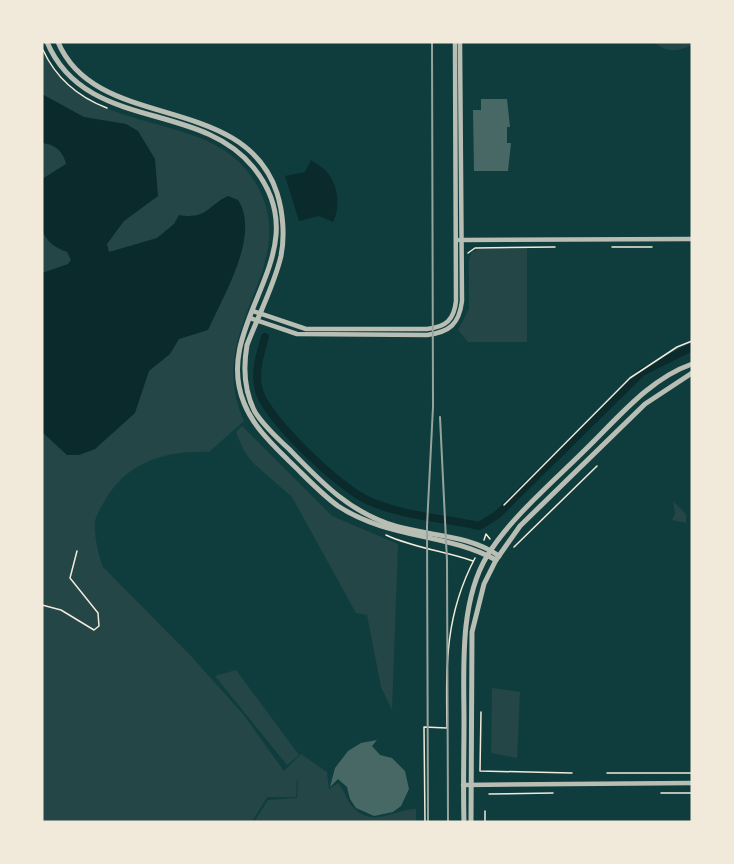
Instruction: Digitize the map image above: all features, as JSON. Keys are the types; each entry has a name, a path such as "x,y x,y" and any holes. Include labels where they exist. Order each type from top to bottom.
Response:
{"street":[{"path":"47,42 63,70 89,92 215,137 237,150 260,175 271,198 276,239 272,264 254,316 244,360 246,387 255,411 263,424 328,490 359,511 393,525 482,544 492,550 497,558"},
{"path":"58,42 72,66 93,85 225,133 246,147 265,168 280,203 283,241 278,265 240,346 237,363 239,387 244,404 267,438 325,496 348,512 393,530 469,548 497,558"},
{"path":"455,42 459,240"},
{"path":"254,316 306,329 427,329 445,325 455,311 459,240 460,42"},
{"path":"459,240 692,239"},
{"path":"464,822 465,629 475,588 487,556 574,459 643,393 671,374 692,364"},
{"path":"471,822 472,632 484,584 497,558 520,526 645,404 692,373"},
{"path":"463,785 692,783"}],"path":[{"path":"468,253 475,248 555,247"},
{"path":"612,247 652,247"},
{"path":"504,505 630,378 668,352 692,341"},
{"path":"513,548 597,466"},
{"path":"42,605 62,609 94,630 99,626 98,613 70,578 77,551"},
{"path":"425,822 424,727 447,728 450,627 460,586 465,582 473,561"},
{"path":"481,712 480,771 572,773"},
{"path":"607,773 692,773"},
{"path":"489,794 553,793"},
{"path":"661,793 692,793"},
{"path":"485,811 485,822"}],"shaded area":[{"path":"654,42 692,42 692,45 672,50 663,48"},
{"path":"42,51 63,80 89,99 118,113 209,142 235,158 255,182 267,213 269,242 263,270 242,326 235,356 234,387 244,421 209,452 162,457 147,462 122,478 99,510 95,521 97,545 103,567 191,656 243,714 284,771 301,754 327,772 329,789 338,783 351,804 361,813 368,817 376,817 416,809 416,822 254,822 268,800 297,798 298,781 293,778 297,781 296,797 267,797 252,822 42,822"},
{"path":"42,94 84,117 126,124 138,131 155,159 158,196 124,221 107,244 109,252 157,238 174,224 179,215 202,214 228,196 238,200 244,214 243,248 208,330 179,339 170,354 149,371 135,413 95,449 79,455 67,455 42,432 42,273 68,264 71,260 67,252 48,240 41,223 42,179 66,164 58,149 42,143"},
{"path":"311,160 325,170 334,183 338,203 333,222 319,216 299,221 285,176 305,172"},
{"path":"527,248 527,342 468,342 458,330 469,309 469,259 472,252 479,249"},
{"path":"242,426 332,516 398,544 392,710 381,687 367,615 356,613 292,497 253,463 244,451 236,432"},
{"path":"673,501 686,514 686,523 672,520 675,514"},
{"path":"236,670 299,755 287,765 215,676"},
{"path":"492,688 520,692 517,758 491,753"}],"building":[{"path":"481,99 507,99 510,127 507,127 507,143 511,143 508,171 474,171 473,110 481,110"},
{"path":"377,740 372,746 380,755 392,758 405,771 409,789 401,806 393,812 374,816 356,808 350,799 347,787 338,779 330,787 335,768 348,751 361,743"}],"waterway":[{"path":"265,337 257,370 259,391 276,419 323,468 355,493 380,505 408,513 479,526 497,515 642,372 692,347"}],"railway":[{"path":"428,822 427,526 433,407 432,42"},
{"path":"440,417 447,561 448,822"}]}
